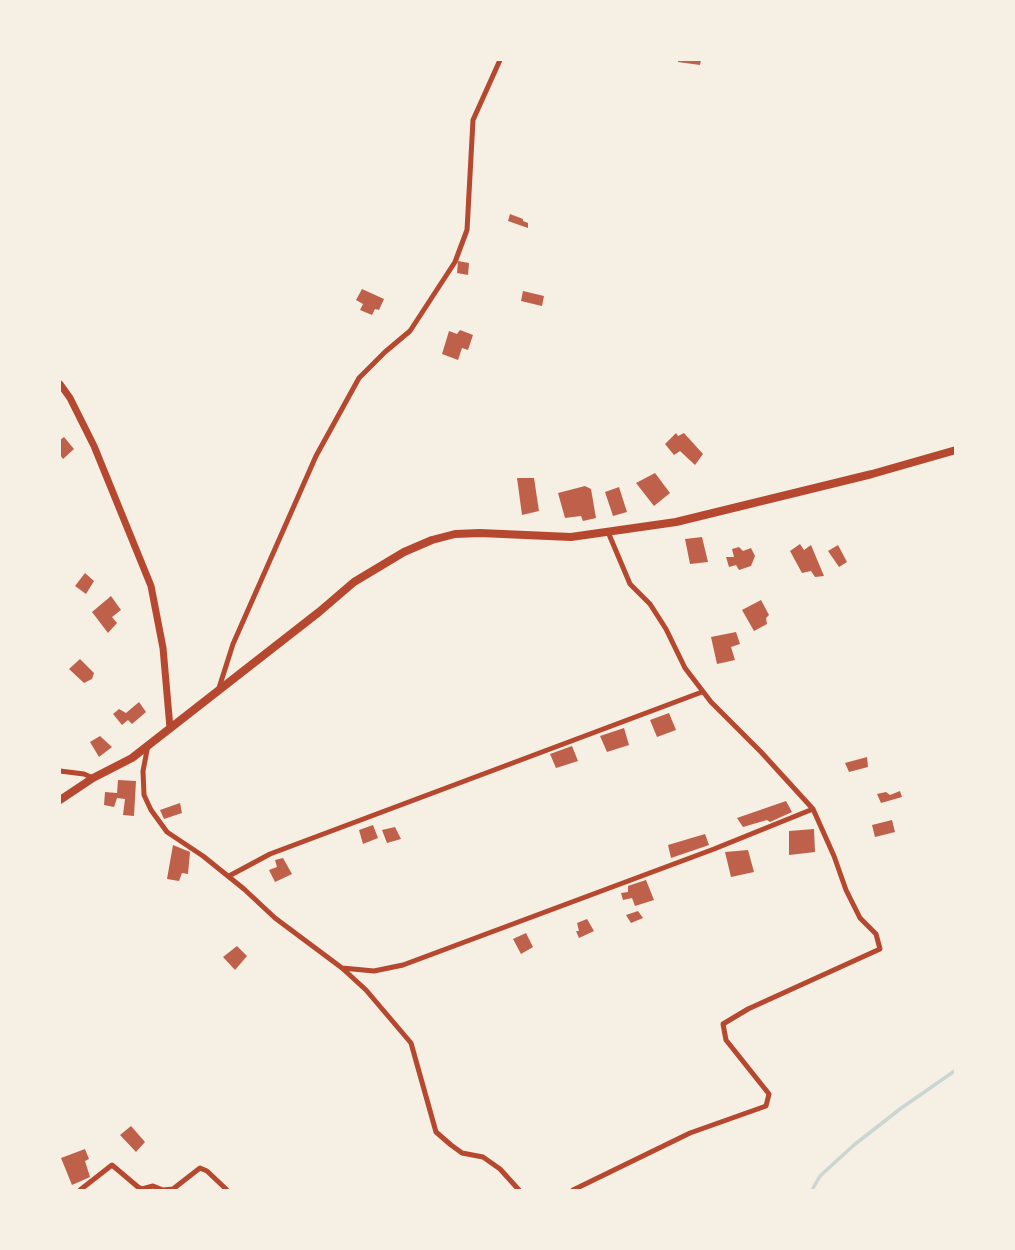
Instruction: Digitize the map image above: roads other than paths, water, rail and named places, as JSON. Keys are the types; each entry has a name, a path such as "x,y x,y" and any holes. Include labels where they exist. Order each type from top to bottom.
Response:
{"main road":[{"path":"60,800 93,778 132,758 354,582 404,552 432,540 455,534 480,533 571,537 676,522 872,474 956,450"}],"street":[{"path":"218,691 233,644 316,456 359,378 384,352 410,331 455,262 467,230 473,120 500,60"},
{"path":"60,384 94,446 151,586 163,648 170,728"},
{"path":"573,1191 690,1133 766,1107 769,1094 726,1040 723,1024 748,1009 880,949 876,934 860,918 846,890 813,809 702,692 685,668 650,604 630,584 608,532"},
{"path":"229,876 270,854 702,692"},
{"path":"148,745 143,771 145,795 151,810 167,832 229,876 275,918 342,968 366,990 411,1043 436,1132 462,1153 483,1157 500,1169 519,1191"},
{"path":"60,771 93,778"},
{"path":"342,968 374,971 403,965 714,849 813,809"},
{"path":"80,1191 111,1165 142,1189 153,1186 163,1190 173,1189 200,1168 227,1190"}],"waterway":[{"path":"812,1190 820,1176 854,1145 956,1070"}]}
